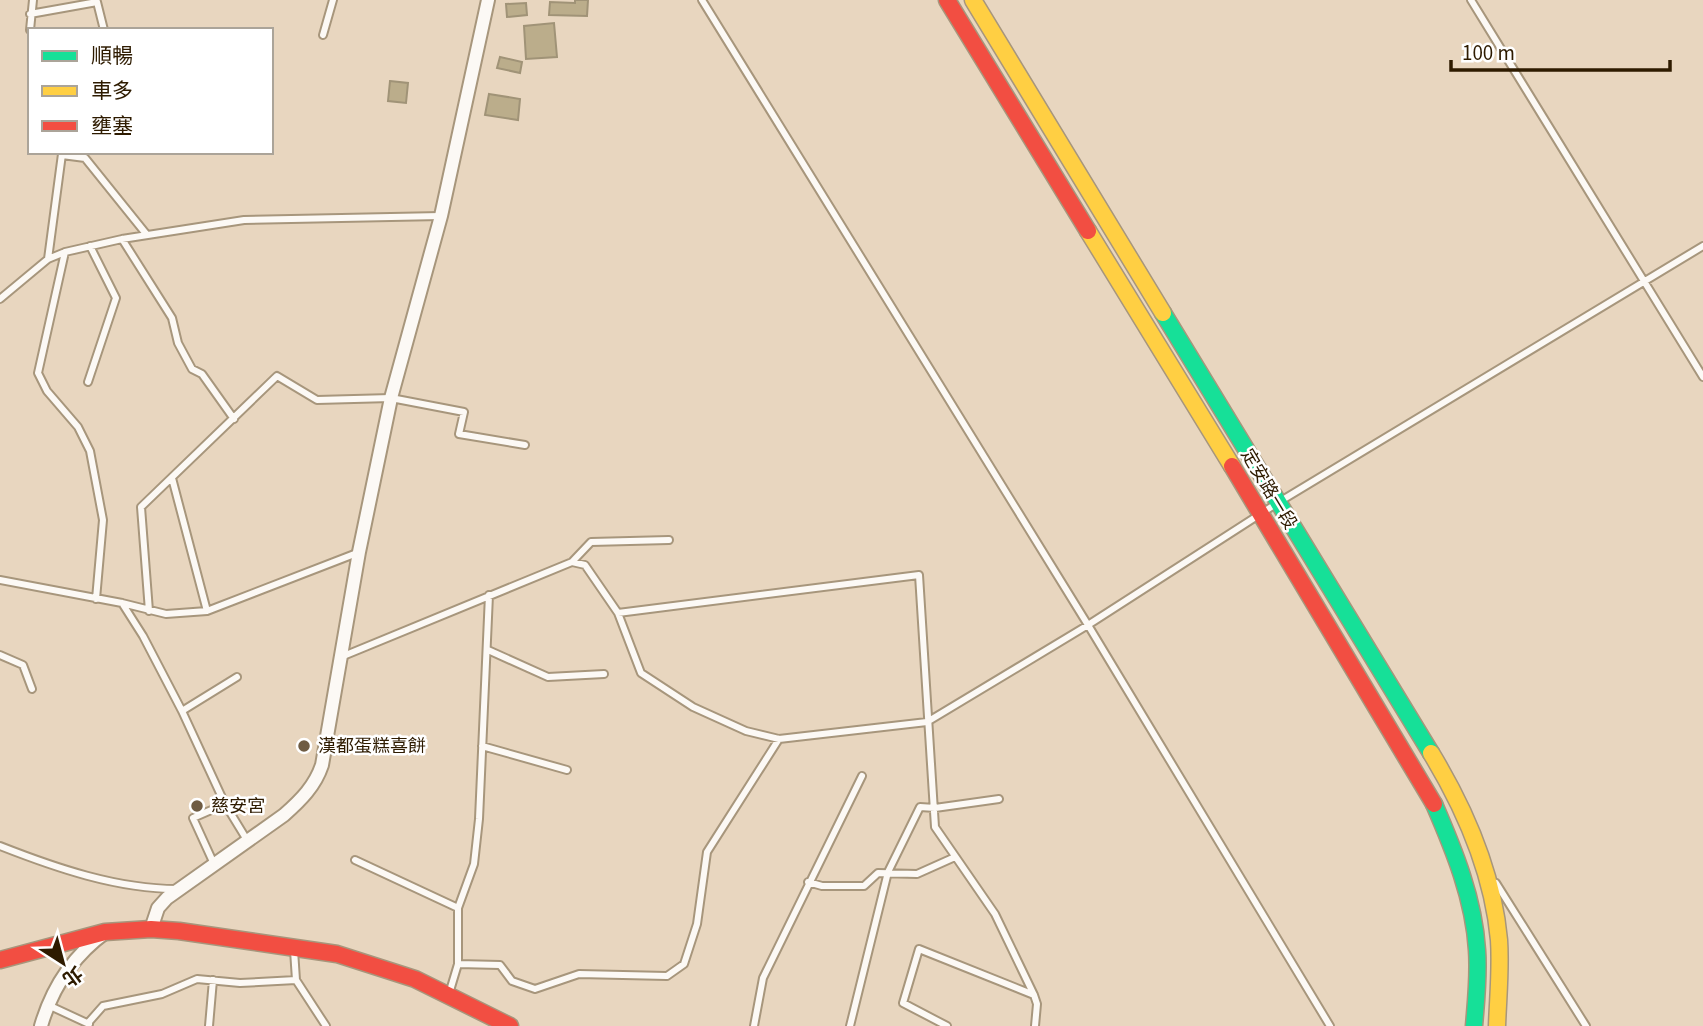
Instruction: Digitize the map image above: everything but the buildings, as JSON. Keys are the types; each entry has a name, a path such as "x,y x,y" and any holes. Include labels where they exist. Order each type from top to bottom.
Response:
{"main road":[{"name":"定安路一段","path":"947,0 1417,770 1452,845 1472,914 1478,972 1474,1026"},
{"name":"定安路一段","path":"973,0 1450,784 1482,860 1499,935 1497,1026"},
{"path":"0,960 76,937 151,929 294,947 337,954 415,979 510,1026"}],"street":[{"path":"151,929 158,908 178,889 248,842 294,806 318,778 359,552 391,398 441,216 488,0"},
{"path":"41,1026 47,1005 58,983 105,932"}],"lane":[{"path":"30,28 33,0"},
{"path":"323,35 333,0"},
{"path":"702,0 1088,625 1330,1026"},
{"path":"1471,0 1703,377"},
{"path":"30,13 97,2 104,28"},
{"path":"48,259 62,154 85,158 147,235"},
{"path":"0,299 48,259 65,252 122,239 244,220 441,216"},
{"path":"122,239 172,318 178,343 192,369 202,374 234,419"},
{"path":"88,382 116,298 90,246"},
{"path":"572,562 585,565 618,612 641,673 693,707 746,731 779,739 927,722 1088,625 1261,513 1703,246"},
{"path":"65,252 38,373 47,391 78,427 90,451 103,520 96,599"},
{"path":"149,611 141,507 277,376 317,400 391,398 464,412 459,434 525,445"},
{"path":"172,478 207,611"},
{"path":"341,657 572,562 591,542 669,540"},
{"path":"0,580 166,614 207,611 359,552"},
{"path":"618,612 919,575 935,827 995,914 1034,995 1037,1004 1035,1026"},
{"path":"448,996 458,964 458,908 474,864 479,819 489,595"},
{"path":"122,603 143,636 182,711 225,804 248,842"},
{"path":"488,650 548,677 604,674"},
{"path":"0,656 23,665 32,690"},
{"path":"182,711 237,677"},
{"path":"458,964 500,965 512,981 535,989 579,974 667,976 684,964 697,924 707,852 779,739"},
{"path":"482,746 567,770"},
{"path":"754,1026 763,978 862,776"},
{"path":"850,1026 888,872 920,807 935,808 999,799"},
{"path":"215,864 193,818 225,804"},
{"path":"0,846 39,862 132,886 178,889"},
{"path":"808,882 822,886 864,886 878,873 917,874 955,857"},
{"path":"355,860 458,908"},
{"path":"1482,860 1586,1026"},
{"path":"294,947 296,980 326,1026"},
{"path":"947,1026 903,1003 919,949 1034,995"},
{"path":"47,1005 89,1024 103,1006 162,994 197,979 240,983 296,980"},
{"path":"209,1026 213,981"}],"traffic: fast":[{"path":"1163,313 1431,753"},
{"path":"1434,804 1456,857 1472,912 1478,959 1474,1026"}],"traffic: slow":[{"path":"973,0 1163,313"},
{"path":"1088,231 1232,466"},
{"path":"1431,753 1466,819 1491,891 1500,951 1497,1026"}],"traffic: jam":[{"path":"947,0 1088,231"},
{"path":"1232,466 1434,804"},
{"path":"0,960 105,932 151,929 179,931 337,954 415,979 510,1026"}],"place":[{"name":"漢都蛋糕喜餅","path":"304,746"},
{"name":"慈安宮","path":"197,806"}]}
